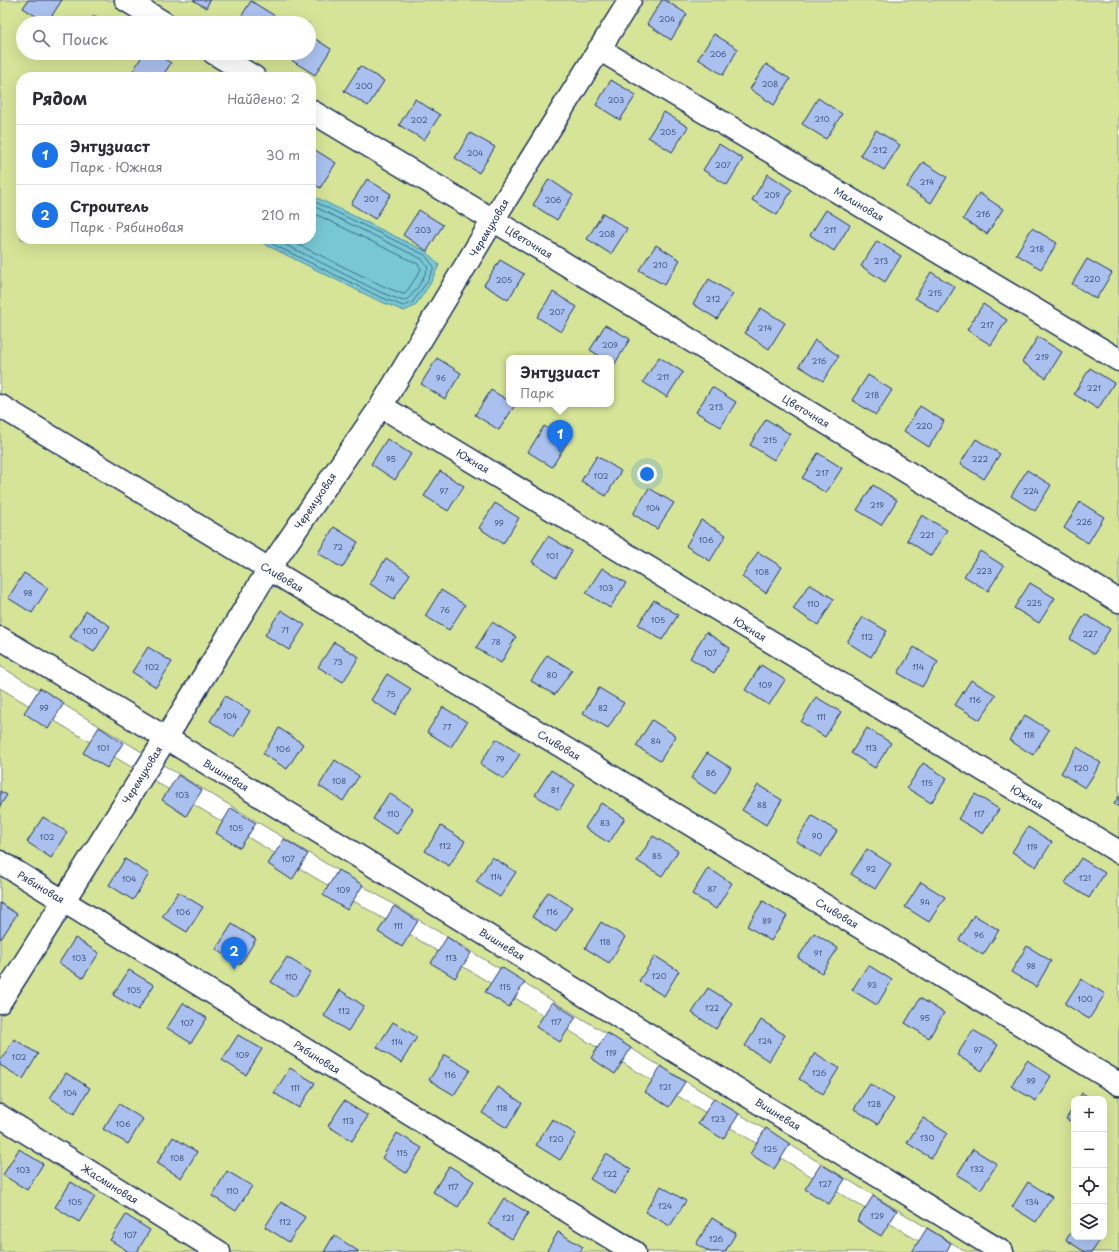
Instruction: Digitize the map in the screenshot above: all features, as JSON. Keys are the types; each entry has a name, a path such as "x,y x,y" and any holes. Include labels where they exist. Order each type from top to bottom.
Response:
{"street":[{"path":"126,0 152,16"},
{"name":"Черемуховая","path":"0,1002 166,738 269,569 381,406 493,220 630,0"},
{"name":"Малиновая","path":"600,49 1119,360"},
{"path":"226,60 246,72"},
{"name":"Цветочная","path":"316,114 1119,601"},
{"name":"Сливовая","path":"0,406 1119,1084"},
{"name":"Южная","path":"381,406 1119,852"},
{"name":"Вишневая","path":"0,638 166,738 1002,1252"},
{"name":"Рябиновая","path":"0,862 634,1252"},
{"name":"Жасминовая","path":"0,1116 219,1252"}],"green space":[{"path":"0,0 1119,0 1119,1252 967,1252 0,666"},
{"path":"0,688 937,1252 0,1252"}],"water":[{"path":"316,197 427,252 439,265 430,284 415,306 404,311 377,300 264,244 316,244"}],"building":[{"path":"28,0 62,0 52,16 36,16 23,8"},
{"path":"193,0 210,0 206,8"},
{"path":"662,0 665,0 687,14 671,40 647,24"},
{"path":"251,1 275,16 241,16"},
{"path":"714,34 738,49 723,75 698,59"},
{"path":"316,39 331,49 316,73 316,72 310,72 291,60 316,60"},
{"path":"140,60 166,60 171,63 165,72 132,72"},
{"path":"766,64 790,79 774,105 750,89"},
{"path":"360,66 384,81 368,106 344,91"},
{"path":"611,80 636,95 620,120 596,105"},
{"path":"818,98 842,114 826,139 802,124"},
{"path":"415,99 440,115 424,140 399,125"},
{"path":"664,112 688,127 672,152 648,137"},
{"path":"876,130 900,145 884,170 860,155"},
{"path":"470,133 495,147 479,173 455,158"},
{"path":"719,144 743,159 727,185 703,170"},
{"path":"316,150 336,163 320,188 316,186"},
{"path":"923,162 947,177 931,203 907,187"},
{"path":"768,174 792,190 777,215 752,200"},
{"path":"367,179 391,194 375,219 351,204"},
{"path":"549,179 573,195 557,220 533,205"},
{"path":"979,193 1003,209 987,234 963,219"},
{"path":"419,210 443,225 427,251 403,235"},
{"path":"826,210 850,225 834,251 810,235"},
{"path":"603,213 627,229 611,254 587,239"},
{"path":"1032,228 1057,243 1041,269 1016,254"},
{"path":"877,241 901,256 885,282 861,266"},
{"path":"656,245 680,260 664,285 639,270"},
{"path":"1087,259 1112,273 1096,299 1072,284"},
{"path":"500,260 524,274 508,300 484,285"},
{"path":"931,272 955,287 939,313 915,298"},
{"path":"709,279 733,294 717,319 693,304"},
{"path":"553,292 577,307 561,332 537,317"},
{"path":"983,304 1007,320 991,345 967,330"},
{"path":"761,308 785,323 769,349 745,333"},
{"path":"605,325 630,339 614,365 614,355 598,355 590,350"},
{"path":"1038,337 1062,352 1046,378 1022,362"},
{"path":"815,340 839,356 823,381 799,366"},
{"path":"659,357 683,372 667,397 643,382"},
{"path":"437,358 461,373 445,399 421,384"},
{"path":"1090,368 1114,383 1098,409 1074,394"},
{"path":"868,375 892,390 876,415 852,400"},
{"path":"712,387 736,402 721,427 696,412"},
{"path":"491,390 506,399 506,407 514,407 499,430 475,415"},
{"path":"920,406 944,421 929,447 904,431"},
{"path":"766,419 790,434 774,460 750,445"},
{"path":"544,426 568,441 552,467 528,452"},
{"path":"387,439 411,454 395,480 371,464"},
{"path":"976,439 1000,454 984,479 960,464"},
{"path":"818,453 842,468 826,493 802,478"},
{"path":"597,456 621,471 606,496 581,481"},
{"path":"1027,470 1051,485 1035,511 1011,496"},
{"path":"440,471 464,486 448,511 424,496"},
{"path":"873,485 897,500 881,525 857,510"},
{"path":"649,488 674,503 657,529 633,514"},
{"path":"1080,502 1104,517 1088,543 1064,528"},
{"path":"495,503 519,518 503,544 479,528"},
{"path":"922,515 947,530 931,556 907,540"},
{"path":"701,520 726,535 710,561 686,546"},
{"path":"334,527 358,542 342,568 318,553"},
{"path":"548,536 572,551 556,577 532,562"},
{"path":"980,551 1004,566 988,591 964,576"},
{"path":"758,552 782,567 766,593 742,577"},
{"path":"386,558 410,574 394,599 370,584"},
{"path":"602,568 626,583 610,608 586,593"},
{"path":"24,573 48,588 32,613 8,598"},
{"path":"1030,583 1055,598 1039,623 1014,608"},
{"path":"809,584 834,599 818,625 793,609"},
{"path":"441,590 465,605 449,630 425,616"},
{"path":"654,600 678,615 662,640 638,625"},
{"path":"281,610 305,625 289,650 265,635"},
{"path":"86,611 110,626 94,652 70,637"},
{"path":"1085,614 1110,629 1094,654 1070,639"},
{"path":"863,617 887,631 871,657 847,642"},
{"path":"492,622 516,637 501,663 476,648"},
{"path":"706,632 730,648 714,673 690,658"},
{"path":"334,642 359,657 343,682 318,667"},
{"path":"148,647 172,662 156,687 132,672"},
{"path":"914,647 938,662 922,687 898,673"},
{"path":"547,655 572,670 555,695 531,681"},
{"path":"761,665 785,680 769,705 745,690"},
{"path":"387,674 411,689 395,715 371,700"},
{"path":"971,680 996,695 980,720 955,705"},
{"path":"40,688 64,703 48,729 24,713"},
{"path":"599,688 624,703 608,728 583,713"},
{"path":"225,696 250,711 234,737 210,721"},
{"path":"816,697 841,712 825,737 801,722"},
{"path":"443,707 467,722 451,747 427,732"},
{"path":"1025,715 1049,730 1033,755 1009,740"},
{"path":"652,720 676,736 660,761 636,746"},
{"path":"99,727 123,743 107,768 83,753"},
{"path":"279,728 303,744 287,769 263,754"},
{"path":"867,728 891,743 875,768 851,753"},
{"path":"496,739 520,754 504,779 480,764"},
{"path":"1077,747 1101,763 1085,788 1061,773"},
{"path":"707,753 731,768 715,794 691,778"},
{"path":"335,760 359,776 343,801 319,786"},
{"path":"923,763 947,778 931,803 907,788"},
{"path":"551,770 575,785 559,810 535,795"},
{"path":"178,775 202,790 186,816 162,800"},
{"path":"758,785 782,800 766,825 742,810"},
{"path":"0,791 7,795 0,806"},
{"path":"389,793 413,809 397,834 373,819"},
{"path":"975,794 999,809 983,834 958,819"},
{"path":"1119,796 1119,807 1114,804"},
{"path":"601,803 625,818 609,843 585,828"},
{"path":"231,808 256,823 240,848 216,833"},
{"path":"812,816 837,831 821,857 796,841"},
{"path":"43,817 67,832 51,858 27,842"},
{"path":"441,826 465,841 449,866 425,851"},
{"path":"1028,827 1052,842 1036,867 1012,852"},
{"path":"653,836 678,851 662,876 637,861"},
{"path":"284,839 308,854 292,880 268,864"},
{"path":"867,849 891,864 875,889 851,874"},
{"path":"492,857 516,872 500,897 476,882"},
{"path":"1081,858 1105,873 1089,898 1065,883"},
{"path":"125,859 149,874 133,900 109,885"},
{"path":"708,868 732,883 716,909 692,894"},
{"path":"338,870 363,885 347,910 323,895"},
{"path":"921,882 945,897 929,922 905,907"},
{"path":"178,892 203,907 187,932 162,917"},
{"path":"548,892 572,907 556,932 532,917"},
{"path":"763,901 787,916 771,941 747,926"},
{"path":"0,903 17,914 1,939 0,938"},
{"path":"394,906 418,921 402,947 378,932"},
{"path":"974,915 999,930 983,955 959,940"},
{"path":"601,922 625,937 609,963 585,948"},
{"path":"232,924 256,939 240,965 216,949"},
{"path":"814,933 838,948 822,973 798,958"},
{"path":"447,937 471,953 455,978 431,963"},
{"path":"75,938 99,953 83,978 59,963"},
{"path":"1027,946 1051,961 1036,987 1011,972"},
{"path":"655,956 679,971 664,996 639,981"},
{"path":"287,957 311,972 295,997 271,982"},
{"path":"868,965 892,980 877,1005 852,990"},
{"path":"501,967 525,982 509,1007 485,992"},
{"path":"129,970 154,985 138,1010 113,995"},
{"path":"1081,979 1105,994 1089,1019 1065,1004"},
{"path":"708,988 732,1003 716,1029 692,1013"},
{"path":"340,990 364,1006 348,1031 324,1016"},
{"path":"920,998 944,1013 929,1038 905,1023"},
{"path":"552,1002 576,1017 560,1042 536,1027"},
{"path":"183,1003 207,1018 191,1043 167,1028"},
{"path":"761,1020 785,1035 769,1061 745,1046"},
{"path":"393,1022 417,1037 401,1063 377,1047"},
{"path":"973,1030 998,1045 982,1071 957,1055"},
{"path":"607,1033 631,1048 615,1074 591,1058"},
{"path":"238,1035 262,1049 246,1075 222,1060"},
{"path":"14,1039 38,1054 23,1079 0,1065 0,1061"},
{"path":"815,1053 839,1068 823,1094 799,1079"},
{"path":"445,1055 470,1070 454,1095 429,1080"},
{"path":"1027,1060 1051,1076 1036,1101 1011,1086"},
{"path":"661,1066 685,1082 669,1107 645,1092"},
{"path":"290,1068 315,1083 299,1108 274,1093"},
{"path":"66,1073 90,1088 74,1114 50,1098"},
{"path":"870,1084 894,1099 878,1124 854,1109"},
{"path":"498,1087 522,1103 507,1128 482,1113"},
{"path":"714,1098 739,1114 723,1139 698,1124"},
{"path":"344,1101 368,1116 352,1141 328,1126"},
{"path":"119,1104 143,1119 128,1144 103,1129"},
{"path":"1071,1111 1071,1122 1066,1119"},
{"path":"923,1118 947,1133 931,1158 907,1143"},
{"path":"552,1119 576,1134 560,1160 536,1145"},
{"path":"766,1128 790,1144 774,1169 750,1154"},
{"path":"397,1133 422,1148 406,1173 382,1158"},
{"path":"173,1137 197,1152 181,1178 157,1163"},
{"path":"19,1149 43,1164 27,1190 3,1175"},
{"path":"973,1149 997,1164 981,1189 957,1175"},
{"path":"606,1154 631,1169 615,1194 590,1179"},
{"path":"821,1164 845,1179 829,1204 805,1189"},
{"path":"449,1166 474,1181 458,1207 433,1192"},
{"path":"227,1171 252,1186 236,1211 212,1196"},
{"path":"71,1182 95,1197 79,1222 55,1207"},
{"path":"1028,1182 1052,1197 1036,1222 1012,1207"},
{"path":"661,1186 686,1201 670,1226 645,1212"},
{"path":"873,1196 897,1211 881,1236 857,1221"},
{"path":"504,1198 528,1213 512,1239 488,1224"},
{"path":"281,1202 305,1217 289,1242 265,1227"},
{"path":"126,1215 150,1230 137,1252 129,1252 110,1240"},
{"path":"712,1218 736,1233 725,1252 710,1252 696,1244"},
{"path":"927,1228 951,1243 946,1252 912,1252"},
{"path":"558,1232 583,1247 580,1252 546,1252"},
{"path":"1071,1232 1071,1240 1100,1240 1092,1252 1085,1252 1066,1240"},
{"path":"334,1235 358,1251 358,1252 324,1252"}],"place":[{"name":"Энтузиаст","path":"560,453"},
{"name":"Строитель","path":"234,970"}]}
